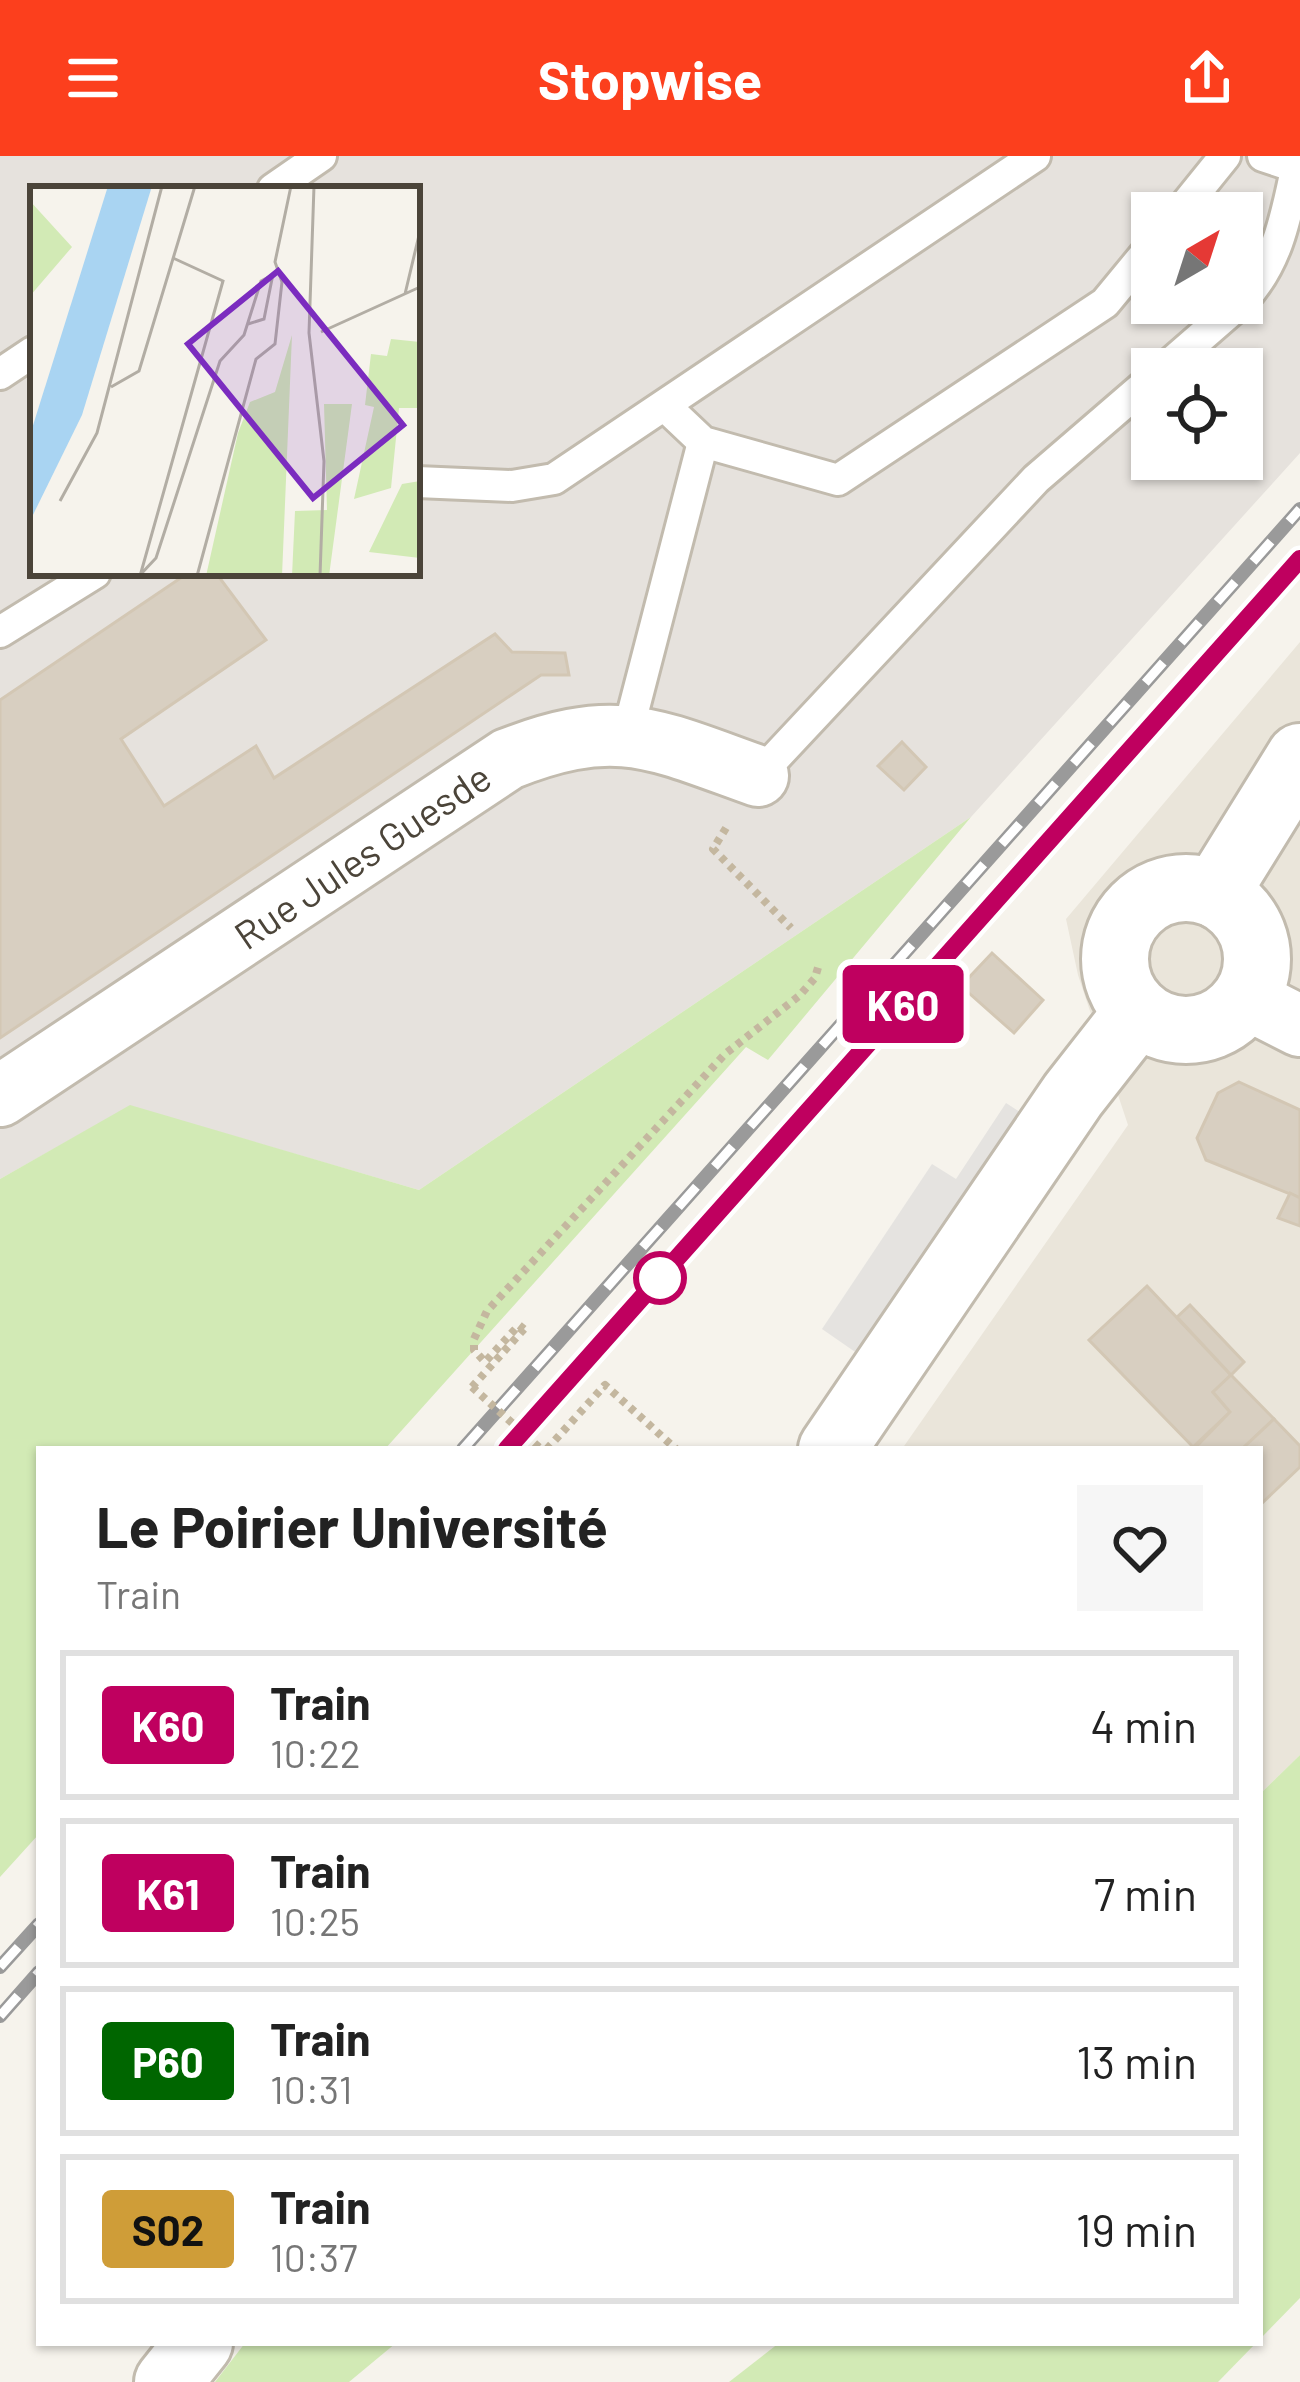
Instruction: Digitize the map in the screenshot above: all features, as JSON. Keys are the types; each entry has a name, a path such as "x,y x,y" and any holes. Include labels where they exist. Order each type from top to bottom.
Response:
{"street":[{"name":"Rue Jules Guesde","path":"0,1096 508,759 572,736 627,735 665,743 758,776"},
{"path":"1215,894 1300,758"},
{"path":"1193,888 1215,894 1241,914 1252,933 1256,967 1272,1012 1190,1030 1167,1028 1138,1012 1124,994 1114,962 1117,940 1126,920 1160,892 1193,888"},
{"path":"834,1446 1073,1095 1138,1012"},
{"path":"168,2382 198,2346"}],"lane":[{"path":"277,186 321,156"},
{"path":"420,482 512,486 554,479 1035,156"},
{"path":"1196,192 1225,156"},
{"path":"1263,156 1298,162 1280,242 1263,274"},
{"path":"665,406 703,442 838,480 1105,304 1131,272"},
{"path":"1188,348 1216,324"},
{"path":"0,374 30,354"},
{"path":"758,776 1036,479 1131,397"},
{"path":"627,735 703,442"},
{"path":"0,632 90,576"}],"path":[{"path":"758,776 713,849 791,928"},
{"path":"541,1446 472,1387 524,1329 519,1325 485,1361 474,1350 474,1339 487,1311 725,1054 799,996 815,978 819,964"},
{"path":"547,1446 605,1385 673,1446"}],"shaded area":[{"path":"0,156 1300,156 1300,453 971,817 419,1190 130,1106 0,1179"},
{"path":"1300,642 1300,1755 1263,1791 1263,1446 904,1446 1128,1125 1078,975 1066,919"},
{"path":"1006,1103 1023,1114 861,1356 822,1329 932,1164 956,1179"}],"green space":[{"path":"971,817 768,1060 746,1047 388,1446 36,1446 36,1837 0,1877 0,1179 130,1105 419,1190"},
{"path":"1300,1755 1300,2298 1263,2336 1263,1791"},
{"path":"243,2346 392,2346 349,2382 215,2382"},
{"path":"775,2346 1253,2346 1218,2382 729,2382"}],"building":[{"path":"184,576 218,576 266,640 121,739 164,806 256,746 274,778 495,634 512,652 565,653 569,675 541,675 0,1038 0,700"},
{"path":"902,742 926,767 904,790 878,766"},
{"path":"992,953 1043,1000 1014,1033 961,986"},
{"path":"1239,1082 1300,1110 1300,1198 1206,1160 1197,1138 1218,1093"},
{"path":"1290,1193 1300,1198 1300,1226 1278,1218"},
{"path":"1147,1286 1231,1375 1213,1392 1230,1412 1192,1446 1089,1340"},
{"path":"1190,1305 1244,1362 1231,1375 1177,1317"},
{"path":"1231,1375 1274,1419 1245,1446 1197,1446 1230,1412 1213,1392"},
{"path":"1274,1419 1300,1446 1300,1467 1263,1502 1263,1446 1245,1446"}],"railway":[{"path":"466,1446 1300,509"},
{"path":"510,1446 1300,559"},
{"path":"0,1967 36,1927"},
{"path":"0,2016 36,1975"}],"train":[{"name":"K60","path":"510,1446 1300,559"}]}
